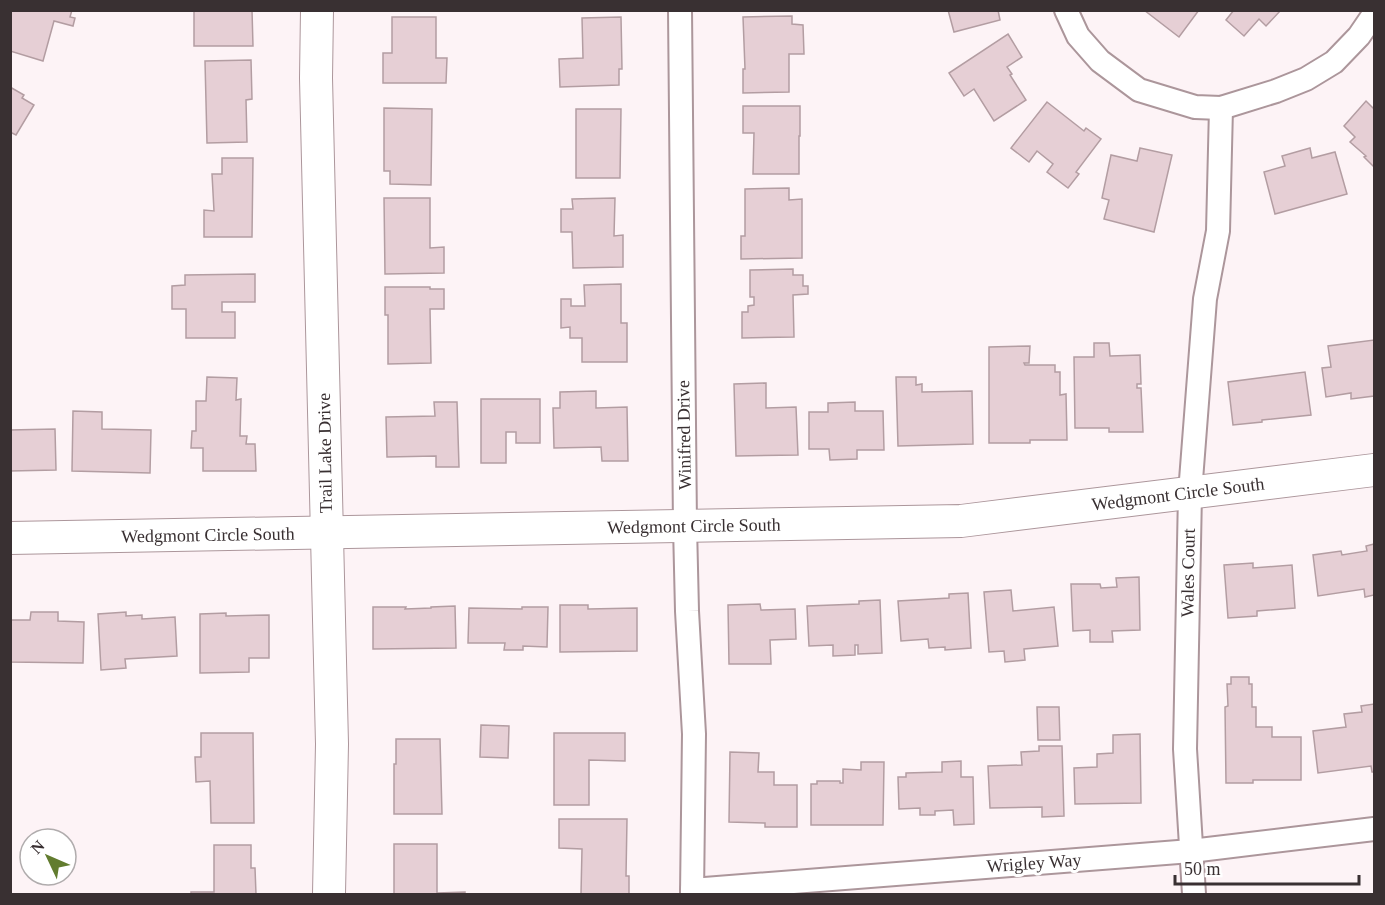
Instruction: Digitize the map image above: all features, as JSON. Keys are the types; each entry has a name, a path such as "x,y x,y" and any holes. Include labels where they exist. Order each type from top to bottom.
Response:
{"street":[{"name":"Trail Lake Drive","path":"317,10 316,90 332,744 329,894"},
{"name":"Winifred Drive","path":"680,10 685,526 694,734 692,892"},
{"path":"1066,10 1078,36 1100,61 1139,90 1195,107 1221,108 1306,79 1334,62 1359,36 1374,14"},
{"name":"Wales Court","path":"1194,894 1185,749 1190,493 1205,299 1218,231 1221,108"},
{"name":"Wedgmont Circle South","path":"10,538 961,521 1374,470"},
{"name":"Wrigley Way","path":"692,892 1191,850 1374,829"}],"building":[{"path":"10,10 72,10 70,17 75,18 73,26 54,21 43,61 10,51"},
{"path":"194,10 252,10 253,46 194,46"},
{"path":"948,10 998,10 1000,20 954,32"},
{"path":"1144,10 1199,10 1179,37"},
{"path":"1234,10 1281,10 1266,26 1259,19 1244,36 1226,20"},
{"path":"792,16 792,24 803,25 804,54 789,54 789,92 743,93 743,69 745,69 743,17"},
{"path":"392,17 436,17 436,58 447,58 446,83 383,83 383,53 392,53"},
{"path":"621,17 622,69 619,69 619,85 560,87 559,59 583,58 582,18"},
{"path":"1008,34 1022,57 1007,67 1026,100 994,121 974,89 964,96 949,73"},
{"path":"251,60 252,99 246,100 247,142 207,143 205,61"},
{"path":"10,87 24,95 22,98 34,105 16,135 10,132"},
{"path":"1366,101 1374,109 1374,167 1364,157 1366,156 1350,142 1355,137 1344,126"},
{"path":"1047,102 1084,131 1086,128 1101,139 1076,172 1079,174 1068,188 1047,172 1053,164 1037,151 1029,162 1011,148"},
{"path":"743,106 800,106 799,174 753,174 754,133 743,133"},
{"path":"384,108 432,109 431,185 390,184 390,171 384,171"},
{"path":"576,109 621,109 620,178 576,178"},
{"path":"1140,148 1172,155 1154,232 1104,219 1109,200 1102,198 1111,155 1137,161"},
{"path":"1310,148 1312,158 1335,152 1347,194 1275,214 1264,172 1285,166 1282,156"},
{"path":"222,158 253,158 252,237 204,237 204,210 214,211 212,174 222,174"},
{"path":"789,188 789,200 802,199 802,258 741,259 741,236 745,236 745,189"},
{"path":"384,198 430,198 430,248 444,247 444,273 385,274"},
{"path":"615,198 614,236 623,235 623,267 573,268 572,232 561,232 561,209 573,209 572,199"},
{"path":"793,269 793,275 803,275 803,286 808,286 808,294 793,295 794,337 742,338 742,312 748,312 748,306 754,305 754,297 750,297 750,270"},
{"path":"255,274 255,302 222,302 222,312 235,312 235,338 186,338 186,309 172,309 172,286 185,285 185,275"},
{"path":"621,284 621,323 627,323 627,362 582,362 582,338 570,338 570,327 561,328 561,299 571,299 571,306 585,306 584,285"},
{"path":"385,287 444,289 444,309 430,309 431,363 388,364 388,315 385,315"},
{"path":"1374,340 1374,396 1351,399 1351,393 1326,397 1322,368 1331,367 1328,346"},
{"path":"1094,343 1109,343 1110,356 1140,355 1141,384 1137,384 1137,388 1141,388 1143,432 1109,432 1109,428 1075,428 1074,357 1094,357"},
{"path":"1030,346 1029,363 1024,363 1025,365 1055,365 1055,372 1060,372 1060,395 1066,394 1067,440 989,443 989,347"},
{"path":"1305,372 1311,415 1233,425 1228,382"},
{"path":"207,377 237,378 236,400 241,399 240,436 247,436 246,444 255,444 256,471 203,471 203,448 191,448 192,431 196,431 196,401 206,401"},
{"path":"896,377 916,377 916,385 922,384 922,392 972,391 973,444 898,446"},
{"path":"766,383 766,408 796,407 798,455 736,456 734,384"},
{"path":"596,391 596,408 627,407 628,461 602,461 601,447 554,448 553,408 560,408 560,392"},
{"path":"481,399 540,399 540,443 516,443 516,432 506,432 506,463 481,463"},
{"path":"434,402 457,402 459,467 436,467 436,456 387,457 386,417 435,416"},
{"path":"855,402 855,411 883,411 884,450 857,450 857,459 830,460 829,449 809,449 809,412 828,412 828,403"},
{"path":"73,411 102,412 102,429 151,430 150,473 72,471"},
{"path":"55,429 56,470 10,471 10,430"},
{"path":"1374,544 1374,595 1365,597 1364,589 1318,596 1313,555 1341,551 1342,555 1367,551 1366,546"},
{"path":"1253,563 1253,568 1292,565 1295,608 1257,611 1257,616 1228,618 1224,565"},
{"path":"1139,577 1140,630 1112,631 1113,642 1090,642 1090,630 1073,631 1071,584 1100,584 1101,588 1117,587 1116,578"},
{"path":"1011,590 1013,611 1054,607 1058,646 1024,649 1025,660 1005,662 1004,651 989,652 984,592"},
{"path":"968,593 971,648 945,650 945,647 929,648 928,639 901,641 898,601 949,598 949,594"},
{"path":"880,600 882,653 858,654 858,645 855,645 855,655 833,656 833,645 809,646 807,606 859,604 859,601"},
{"path":"760,604 761,610 795,609 796,639 770,640 771,664 729,664 728,605"},
{"path":"560,605 588,605 588,609 637,608 637,651 560,652"},
{"path":"455,606 456,648 373,649 373,607 406,607 405,609"},
{"path":"522,607 548,607 547,647 523,646 523,650 504,650 505,643 468,643 469,608 522,609"},
{"path":"31,612 58,612 58,621 84,622 83,663 10,662 10,620 30,620"},
{"path":"126,612 126,616 142,615 142,619 175,617 177,656 125,659 126,668 101,670 98,614"},
{"path":"226,613 226,616 269,615 269,658 249,658 249,672 200,673 200,614"},
{"path":"1231,677 1249,677 1249,684 1252,684 1252,707 1256,707 1256,727 1272,727 1272,737 1301,737 1301,780 1253,780 1253,783 1226,783 1225,707 1228,706 1227,684 1231,684"},
{"path":"1374,704 1374,772 1371,766 1318,773 1313,731 1346,727 1344,714 1362,712 1361,706"},
{"path":"1037,707 1059,707 1060,740 1038,740"},
{"path":"481,725 509,726 508,758 480,757"},
{"path":"201,733 253,733 254,823 211,823 210,781 196,782 195,757 201,757"},
{"path":"554,733 625,733 625,761 589,760 589,805 554,805"},
{"path":"1140,734 1141,803 1075,804 1074,768 1097,767 1097,754 1113,753 1113,735"},
{"path":"396,739 440,739 442,814 394,814"},
{"path":"1039,746 1062,746 1064,816 1042,817 1042,807 990,808 988,766 1022,765 1021,752 1039,751"},
{"path":"730,752 759,753 758,772 774,772 774,785 797,785 797,827 765,827 765,823 729,822"},
{"path":"961,761 961,777 973,777 974,824 954,825 953,810 935,811 935,815 920,815 920,808 899,809 898,777 906,777 906,773 942,772 942,762"},
{"path":"861,762 884,762 883,825 811,825 811,784 817,784 817,781 843,783 843,769 861,770"},
{"path":"559,819 627,819 626,876 629,876 629,894 581,894 582,849 559,848"},
{"path":"394,844 437,844 437,893 465,892 465,894 394,894"},
{"path":"214,845 251,845 251,868 255,868 256,894 191,894 191,892 214,892"}]}
